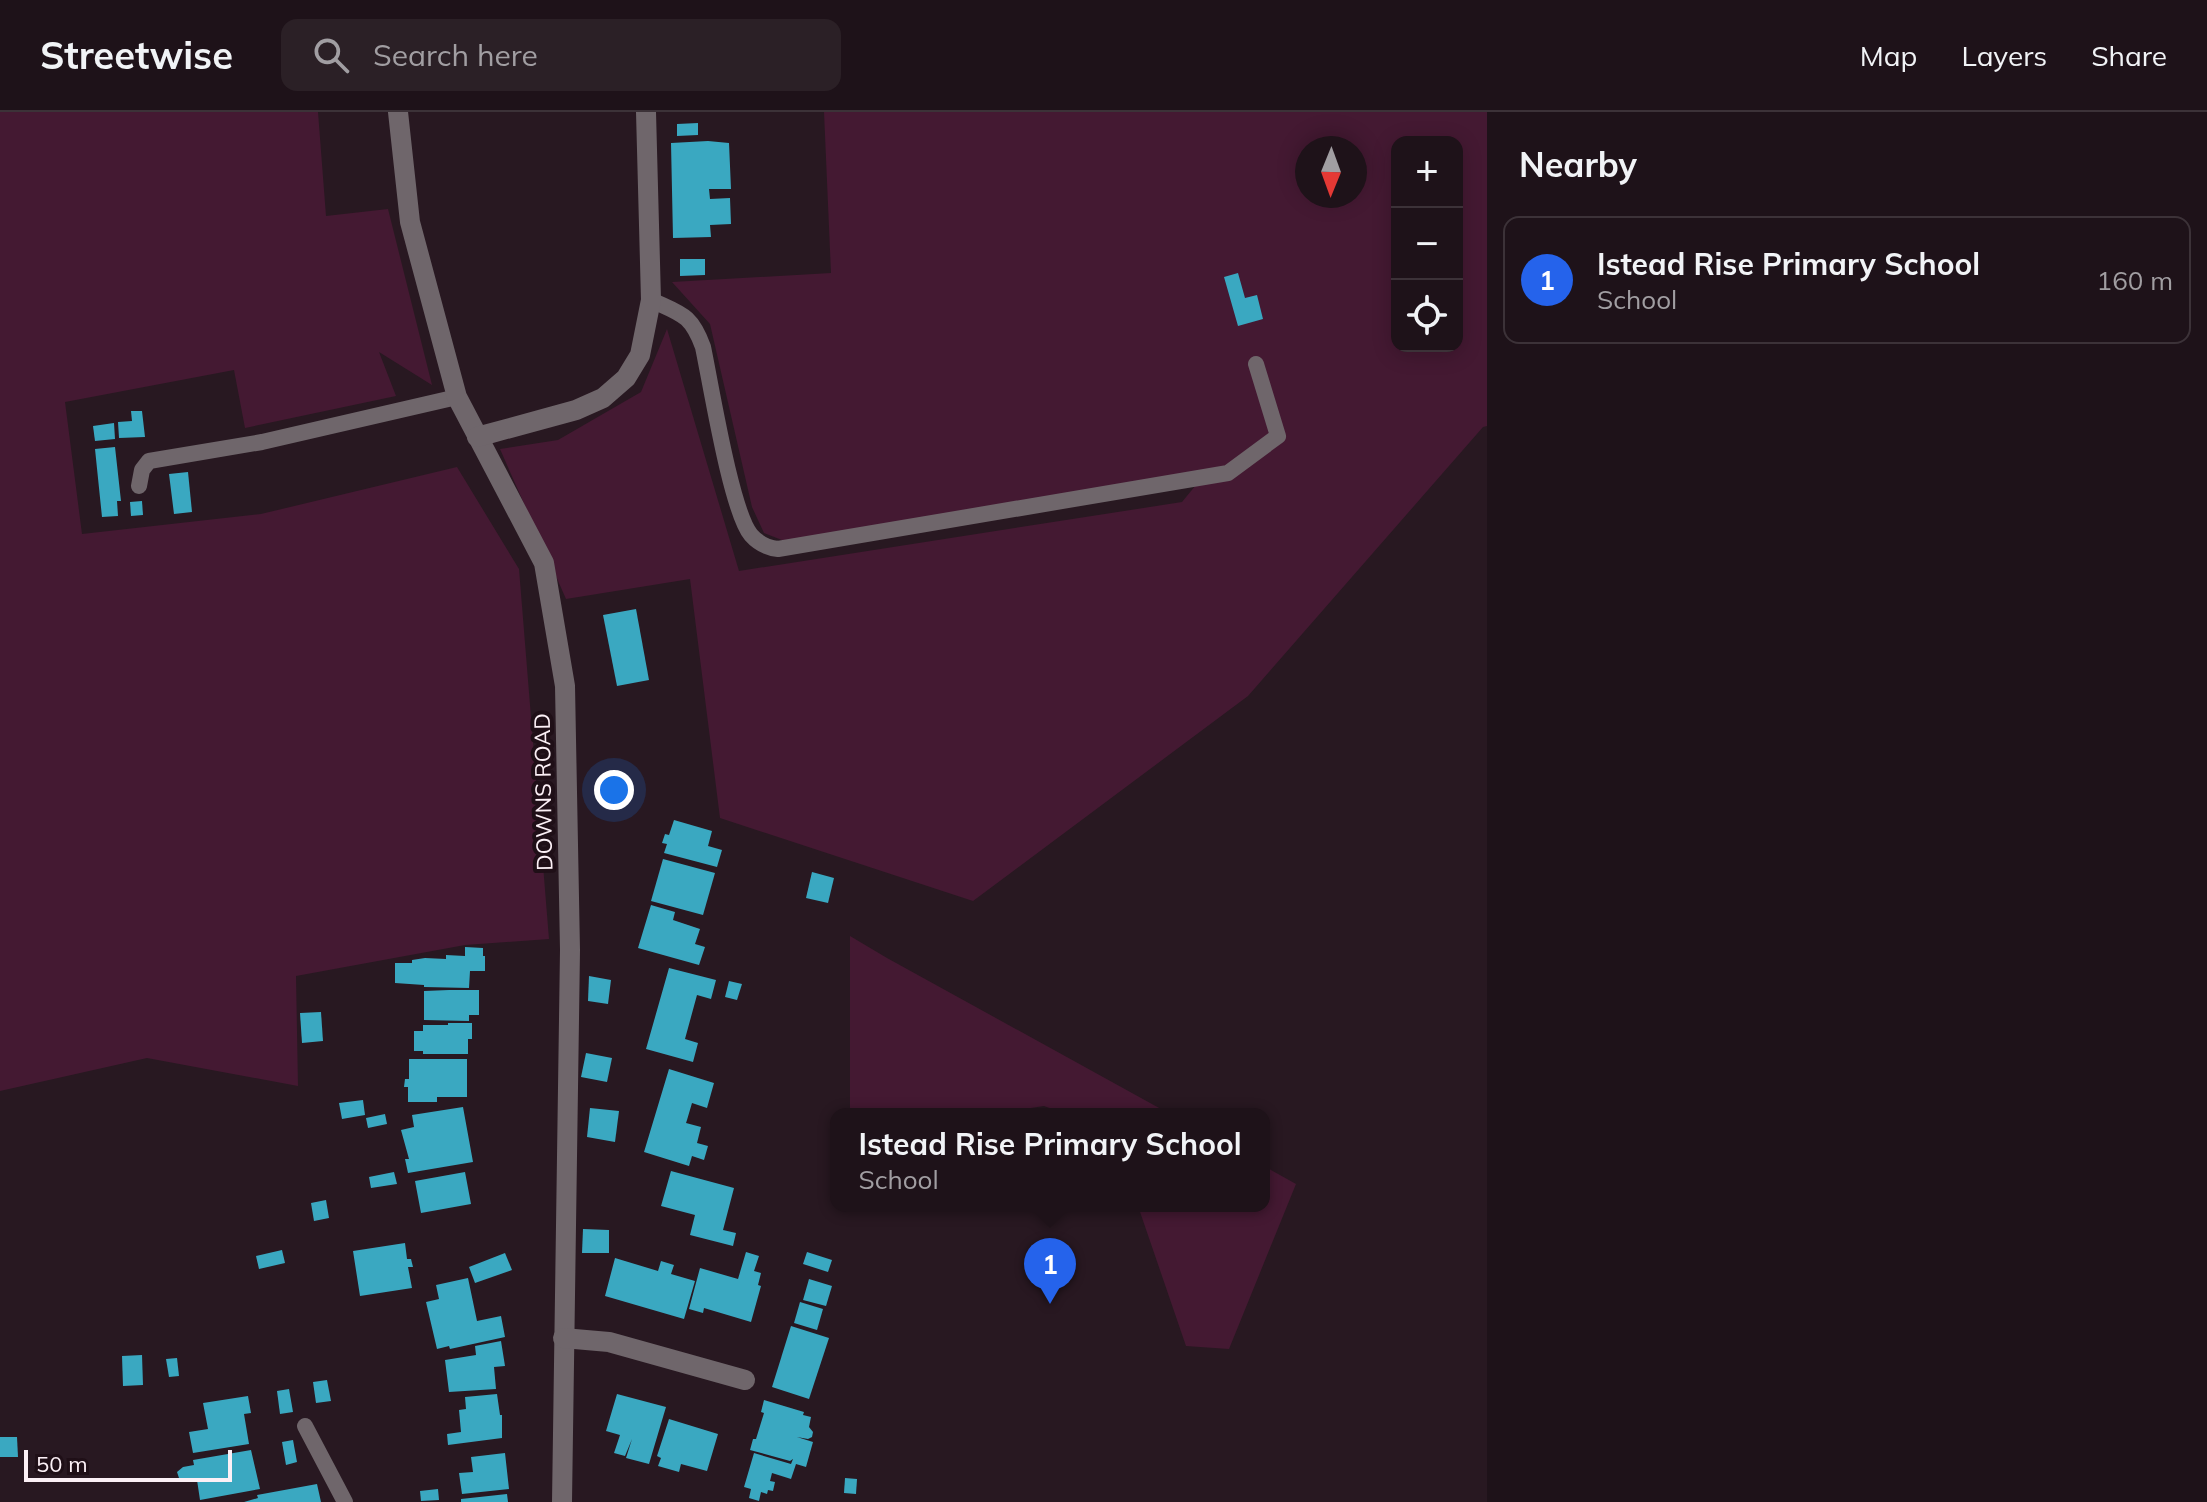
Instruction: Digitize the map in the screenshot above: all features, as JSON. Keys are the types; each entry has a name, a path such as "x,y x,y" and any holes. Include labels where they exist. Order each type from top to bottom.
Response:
{"street":[{"name":"DOWNS ROAD","path":"398,112 410,222 457,397 544,563 565,686 570,978 562,1502"},
{"path":"477,437 576,410 603,398 626,378 640,355 651,300 646,112"},
{"path":"563,1338 609,1342 745,1380"}],"lane":[{"path":"651,300 685,316 693,324 703,347 738,508 750,534 768,548 778,549 1228,473 1278,436 1256,364"},
{"path":"139,486 142,470 149,461 262,442 457,397"},
{"path":"305,1426 345,1502"}],"shaded area":[{"path":"0,112 318,112 326,216 388,209 432,385 379,352 396,396 245,428 234,370 65,402 82,534 261,514 457,467 519,569 549,939 465,945 296,976 298,1086 147,1058 0,1091"},
{"path":"824,112 1487,112 1487,426 1248,696 973,901 720,818 690,579 566,599 500,449 558,440 641,392 667,329 739,571 1182,502 1205,474 787,542 764,533 752,507 710,324 672,282 831,273"},
{"path":"850,936 1159,1108 1044,1106 850,1108"},
{"path":"1270,1169 1296,1184 1229,1349 1186,1346 1140,1212 1270,1212"}],"building":[{"path":"698,123 698,135 677,136 677,124"},
{"path":"671,143 729,143 731,189 709,189 710,199 730,198 731,224 710,225 711,237 673,238"},
{"path":"680,259 705,259 705,275 680,276"},
{"path":"1238,273 1245,298 1257,295 1263,319 1238,326 1224,277"},
{"path":"131,411 142,411 145,437 119,438 118,422 132,421"},
{"path":"114,423 115,439 95,441 93,426"},
{"path":"115,447 121,501 117,501 118,516 102,517 95,449"},
{"path":"188,472 192,512 174,514 169,474"},
{"path":"142,501 143,515 131,516 130,502"},
{"path":"636,609 649,680 617,686 603,615"},
{"path":"674,820 712,831 708,846 722,850 717,867 664,853 667,844 662,843 665,834 669,835"},
{"path":"663,859 715,873 703,915 651,901"},
{"path":"812,872 834,878 828,903 806,898"},
{"path":"651,905 675,912 673,920 700,929 695,944 705,947 699,965 638,948"},
{"path":"465,947 483,948 485,956 485,971 470,971 469,988 395,983 395,963 412,963 412,960 425,958 446,959 446,955 465,956"},
{"path":"669,968 716,980 711,999 697,995 685,1039 698,1043 693,1062 646,1049"},
{"path":"589,976 611,980 608,1004 588,1001"},
{"path":"729,981 742,984 737,1000 725,997"},
{"path":"479,990 479,1015 469,1015 469,1021 424,1020 424,991"},
{"path":"321,1012 323,1041 302,1043 300,1013"},
{"path":"472,1023 468,1054 423,1054 423,1051 414,1051 414,1031 423,1031 423,1025"},
{"path":"586,1053 612,1058 607,1082 581,1077"},
{"path":"409,1059 467,1059 467,1097 437,1097 437,1102 408,1102 408,1087 404,1087 405,1079 409,1079"},
{"path":"669,1069 714,1083 707,1108 692,1103 686,1123 701,1127 697,1143 708,1146 704,1160 692,1156 689,1166 644,1152"},
{"path":"363,1100 365,1115 342,1119 339,1103"},
{"path":"463,1107 473,1162 408,1173 405,1159 409,1159 401,1130 414,1127 412,1115"},
{"path":"590,1108 619,1111 615,1142 587,1137"},
{"path":"385,1114 387,1124 368,1128 366,1118"},
{"path":"671,1171 734,1188 723,1230 736,1233 733,1246 690,1235 695,1215 661,1206"},
{"path":"394,1172 397,1184 371,1188 369,1177"},
{"path":"465,1172 471,1204 421,1213 415,1181"},
{"path":"326,1200 329,1218 314,1221 311,1203"},
{"path":"583,1229 609,1230 609,1253 582,1253"},
{"path":"405,1243 407,1259 411,1259 413,1267 408,1267 412,1288 360,1296 353,1251"},
{"path":"282,1250 285,1263 259,1269 256,1256"},
{"path":"746,1252 759,1256 754,1271 761,1273 758,1285 761,1286 751,1322 704,1308 703,1313 689,1309 700,1268 738,1279"},
{"path":"807,1252 832,1260 828,1272 803,1264"},
{"path":"505,1253 512,1270 475,1283 469,1267"},
{"path":"615,1258 658,1271 661,1261 674,1265 671,1274 695,1281 684,1319 605,1296"},
{"path":"468,1278 477,1321 501,1316 505,1337 437,1349 426,1302 439,1299 436,1285"},
{"path":"809,1279 832,1286 826,1306 803,1300"},
{"path":"800,1302 823,1309 817,1330 794,1323"},
{"path":"791,1326 829,1338 809,1399 772,1387"},
{"path":"501,1341 505,1366 494,1367 496,1389 449,1392 445,1360 476,1355 475,1346"},
{"path":"142,1355 143,1385 123,1386 122,1356"},
{"path":"177,1358 179,1376 169,1377 166,1359"},
{"path":"327,1380 331,1401 316,1403 313,1382"},
{"path":"289,1389 293,1412 280,1414 277,1391"},
{"path":"497,1394 502,1415 502,1438 448,1445 447,1434 461,1432 459,1410 466,1409 465,1397"},
{"path":"617,1394 666,1407 649,1464 626,1458 632,1439 625,1456 614,1453 620,1435 606,1431"},
{"path":"248,1396 251,1413 244,1414 249,1444 193,1453 189,1432 208,1429 203,1403"},
{"path":"764,1400 811,1417 809,1427 812,1437 797,1437 813,1442 806,1467 796,1464 791,1479 772,1473 770,1481 775,1482 773,1491 768,1490 767,1494 761,1492 759,1501 749,1498 751,1489 744,1487 754,1453 791,1464 793,1459 790,1461 750,1450 764,1413 761,1412"},
{"path":"669,1419 718,1434 707,1471 681,1464 679,1472 658,1466 661,1458 657,1456"},
{"path":"0,1437 17,1437 18,1457 0,1457"},
{"path":"293,1440 297,1462 286,1465 282,1442"},
{"path":"251,1450 260,1489 200,1500 197,1480 179,1478 177,1472 194,1465 193,1460"},
{"path":"505,1453 509,1489 462,1494 459,1473 473,1472 471,1457"},
{"path":"845,1478 857,1479 856,1494 844,1493"},
{"path":"317,1484 321,1502 244,1502 258,1498 257,1495"},
{"path":"438,1489 439,1500 421,1501 420,1491"},
{"path":"507,1494 508,1502 461,1502 461,1499"}],"place":[{"name":"Istead Rise Primary School","path":"1050,1304"}]}
